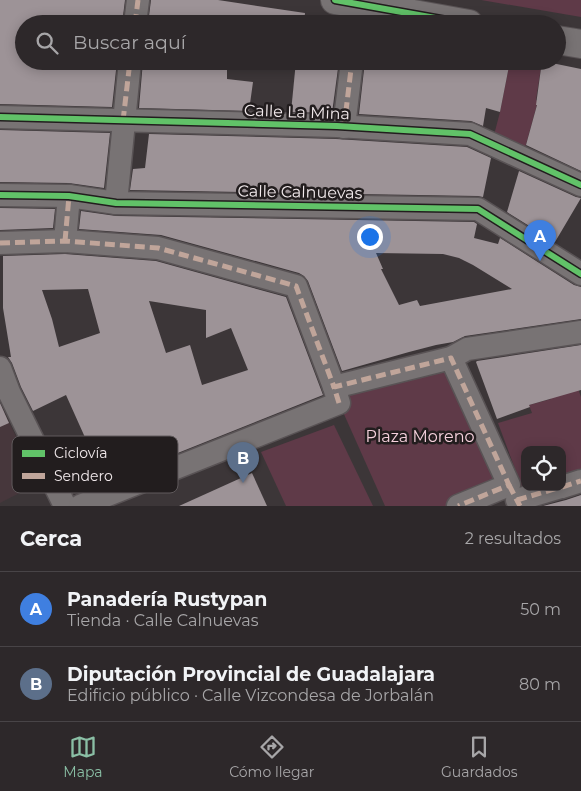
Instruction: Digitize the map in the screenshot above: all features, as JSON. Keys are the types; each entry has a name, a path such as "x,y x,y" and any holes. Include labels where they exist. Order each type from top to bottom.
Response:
{"street":[{"path":"136,15 138,0"},
{"path":"335,0 419,15"},
{"path":"566,42 581,44"},
{"path":"116,203 129,70"},
{"path":"344,127 351,70"},
{"name":"Calle La Mina","path":"0,118 337,126 470,134 581,185"},
{"name":"Calle Calnuevas","path":"0,195 69,196 116,203 478,209 581,274"},
{"path":"66,242 69,196"},
{"path":"0,243 66,242 158,248 296,286 336,395"},
{"path":"178,464 336,395 451,358 467,349 581,332"},
{"path":"451,358 516,497"},
{"path":"0,368 9,392 31,436"},
{"path":"566,486 581,481"},
{"path":"458,506 544,491"},
{"path":"60,493 66,506"},
{"path":"80,506 110,493"}],"shaded area":[{"path":"0,404 16,436 12,436 12,493 20,493 0,503"}],"green space":[{"path":"481,0 581,0 581,17"},
{"path":"508,70 541,70 536,100 538,101 525,148 494,135"},
{"name":"Plaza Moreno","path":"451,358 509,485 458,506 385,506 339,403 334,387"},
{"path":"574,377 581,397 581,477 566,482 566,446 521,446 521,485 498,423 532,413 529,405 551,399 546,384"},
{"path":"334,425 373,506 286,506 261,452"}],"building":[{"path":"0,0 125,0 123,15 15,15 15,70 116,70 112,107 0,104"},
{"path":"151,0 218,0 305,13 305,15 149,15"},
{"path":"566,66 581,69 581,171 526,145 536,105 541,70 566,70"},
{"path":"142,70 227,70 227,79 253,82 249,111 139,108"},
{"path":"295,70 338,70 332,113 291,112"},
{"path":"364,70 508,70 500,112 486,108 483,126 471,121 359,114"},
{"path":"0,130 110,133 104,188 69,183 0,182"},
{"path":"149,134 336,139 467,147 491,158 483,197 130,190 133,169 145,168"},
{"path":"519,171 581,198 555,242 507,212"},
{"path":"0,208 55,209 53,228 0,230"},
{"path":"81,211 116,216 474,222 477,224 474,238 498,244 500,238 574,285 581,287 581,319 465,336 453,342 342,371 308,281 299,273 161,235 79,229","holes":["376,253 443,254 459,258 473,265 512,289 420,306 417,300 399,305 381,269 383,269"]},
{"path":"65,254 156,261 286,297 323,395 178,453 178,436 84,436 66,395 33,411 8,357 11,357 3,308 3,256","holes":["88,289 100,333 59,347 42,290","149,301 206,310 206,338 231,328 248,370 202,385 190,345 166,353"]},
{"path":"581,345 581,390 529,405 530,407 497,419 477,361"},
{"path":"0,403 9,423 0,427"},
{"path":"252,473 267,506 179,506"},
{"path":"581,495 581,506 543,506 566,500"}],"marked path":[{"path":"136,15 138,0"},
{"path":"123,121 129,70"},
{"path":"344,127 351,70"},
{"path":"65,241 69,196"},
{"path":"0,243 65,241 158,248 296,286 334,387"},
{"path":"339,403 334,387 451,358 509,485 458,506"},
{"path":"566,486 581,481"},
{"path":"509,485 520,506"},
{"path":"517,500 547,491"}],"cycle path":[{"path":"335,0 419,15"},
{"path":"0,117 337,126 470,134 581,185"},
{"path":"0,195 69,196 116,203 478,209 581,274"}],"place":[{"name":"Panadería Rustypan","path":"540,261"},
{"name":"Diputación Provincial de Guadalajara","path":"243,483"}]}
